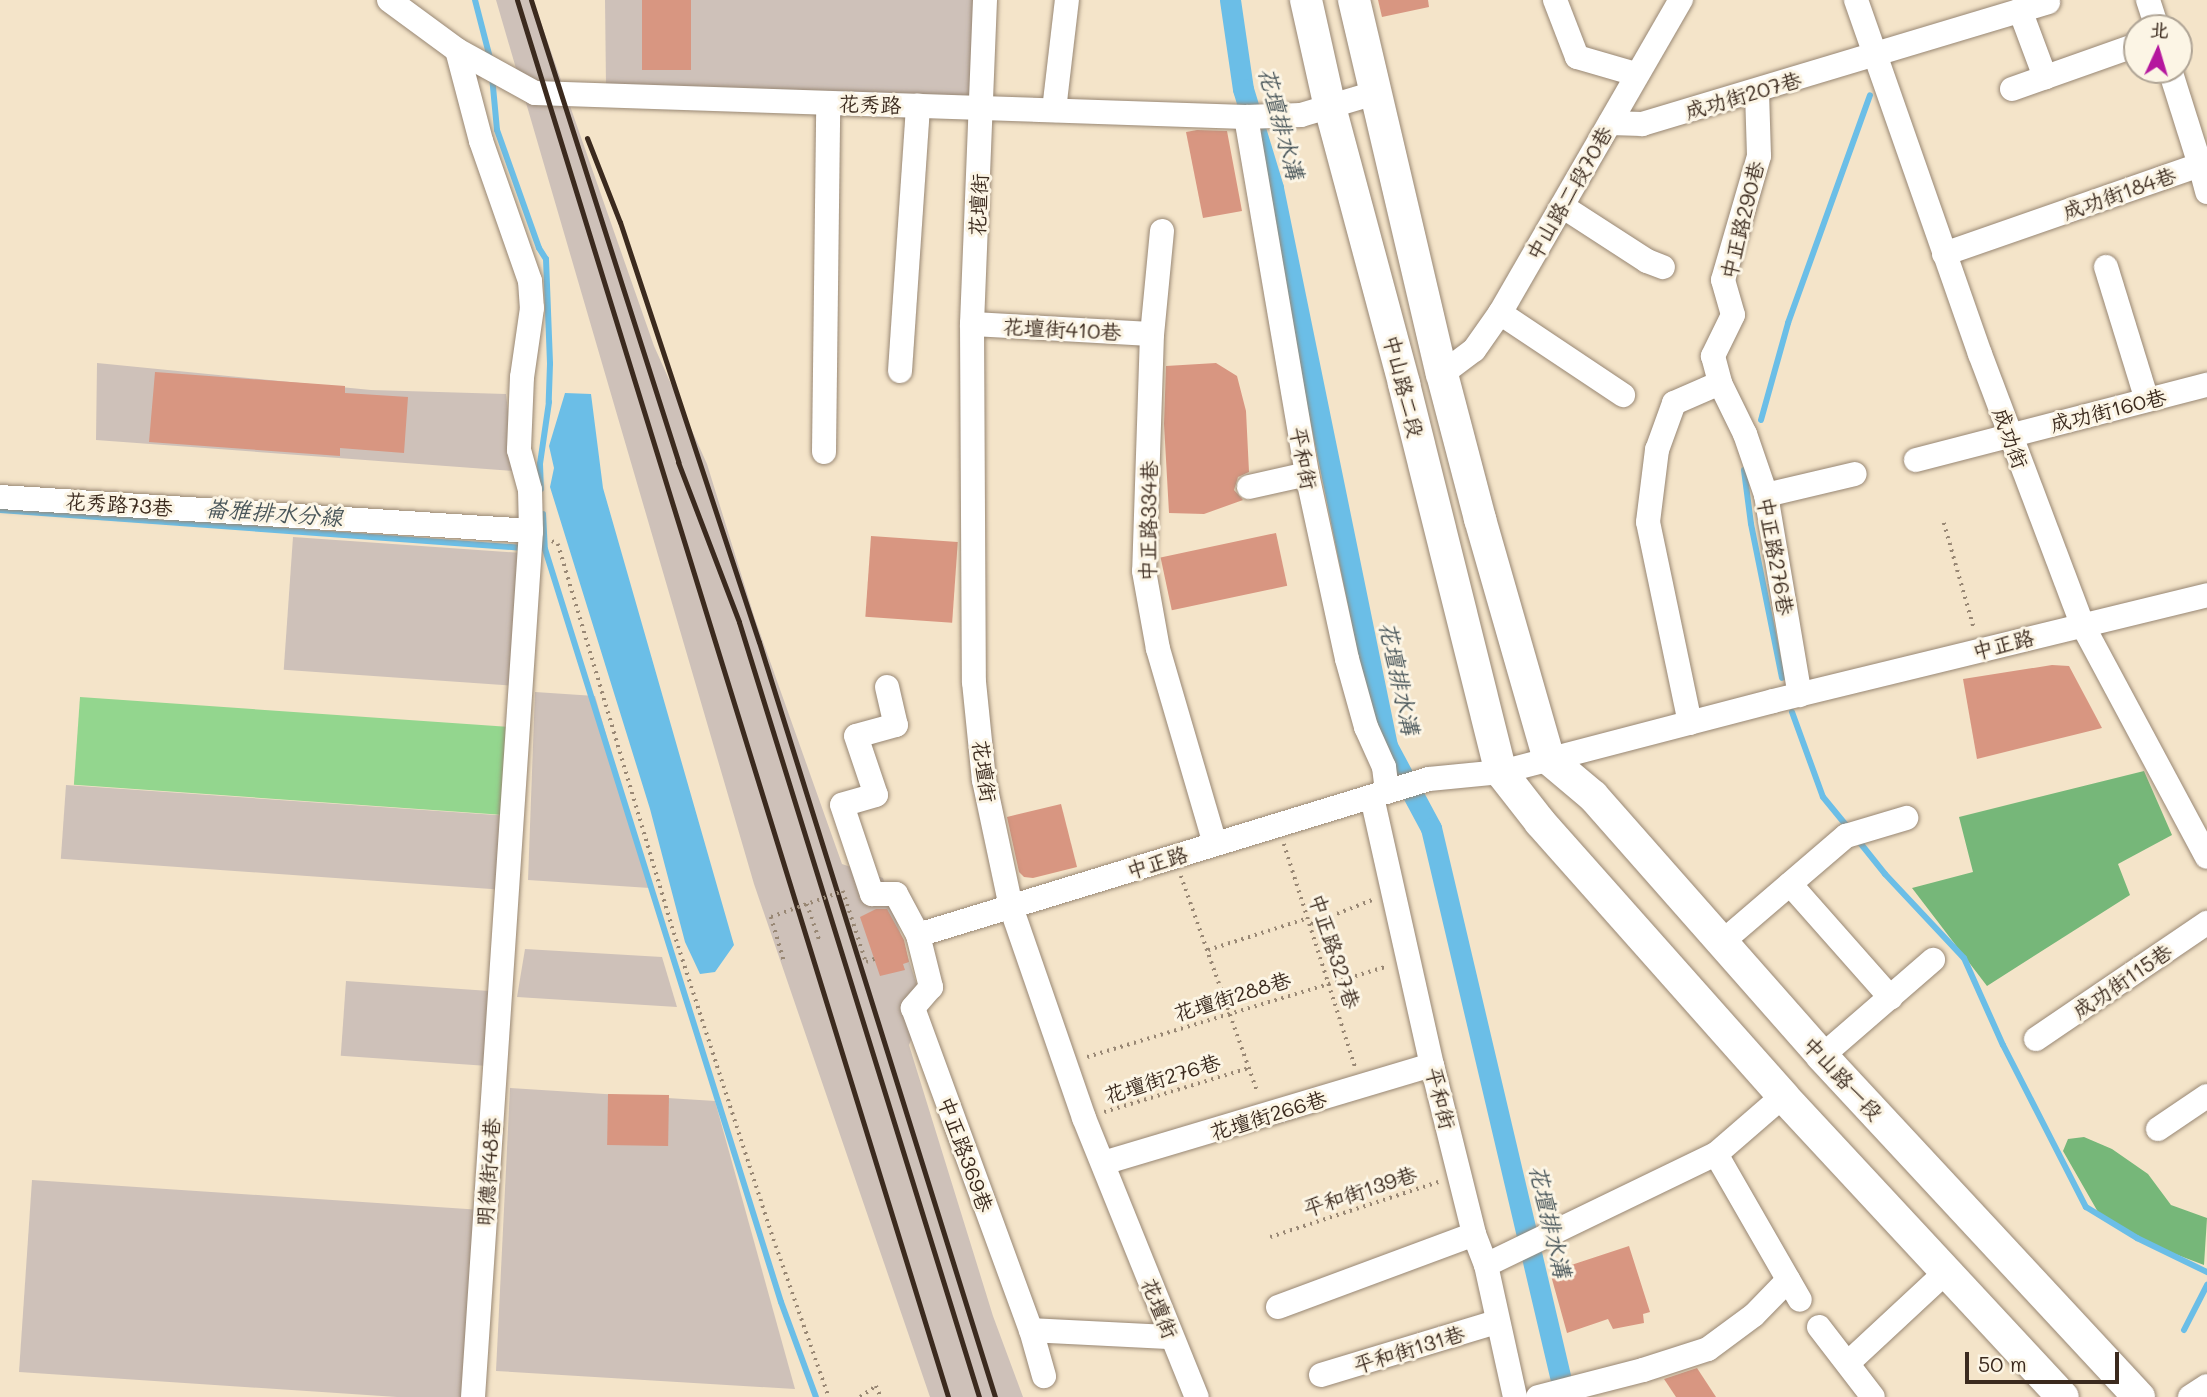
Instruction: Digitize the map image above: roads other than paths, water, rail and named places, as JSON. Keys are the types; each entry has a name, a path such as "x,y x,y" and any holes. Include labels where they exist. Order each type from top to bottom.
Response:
{"main road":[{"name":"中山路二段","path":"1306,0 1330,107 1404,384 1501,772"},
{"name":"中山路二段","path":"1354,0 1442,374 1480,519 1549,759"},
{"name":"中山路一段","path":"1549,759 1593,796 1822,1056 2139,1397"},
{"path":"1501,772 1540,822 1783,1096 2063,1397"}],"street":[{"name":"花秀路","path":"389,0 457,50 535,93 1246,117 1301,116 1375,93"},
{"name":"花壇街","path":"985,0 972,324 974,682 984,780 1011,907 1065,1064 1084,1118 1197,1397"},
{"path":"1054,110 1067,0"},
{"path":"1555,0 1577,57 1636,74"},
{"name":"中山路二段70巷","path":"1442,374 1474,350 1500,313 1681,0"},
{"name":"成功街","path":"1856,0 1944,254 2082,624 2207,858"},
{"name":"成功街207巷","path":"1610,123 1642,124 1757,92 2048,2"},
{"path":"2021,10 2045,77"},
{"path":"457,50 481,141 530,281 532,309 522,377 519,450 530,490 531,531"},
{"path":"2012,89 2123,50"},
{"name":"成功街184巷","path":"1944,254 2200,165 2174,84"},
{"name":"中正路290巷","path":"1720,383 1713,356 1733,315 1723,280 1759,156 1757,92"},
{"path":"824,452 828,103"},
{"path":"900,371 918,106"},
{"name":"平和街","path":"1246,117 1307,474 1347,659 1366,727 1384,767 1394,892 1432,1065 1474,1234 1486,1265 1496,1322 1515,1397"},
{"path":"2200,165 2207,192"},
{"path":"1562,206 1647,261 1663,267"},
{"name":"中正路334巷","path":"1162,231 1152,334 1144,571 1157,649 1215,844"},
{"path":"2106,267 2147,400"},
{"path":"1500,313 1623,395"},
{"name":"花壇街410巷","path":"972,324 1152,334"},
{"path":"1501,772 1690,723 1648,522 1657,450 1674,403 1720,383"},
{"name":"中正路276巷","path":"1720,383 1745,434 1766,495 1800,695"},
{"name":"成功街160巷","path":"1916,460 2207,385"},
{"path":"1250,486 1307,474"},
{"path":"1766,495 1855,474"},
{"name":"花秀路73巷","path":"0,497 531,531"},
{"name":"明德街48巷","path":"473,1397 531,531"},
{"name":"中正路","path":"1690,723 2082,624 2204,599"},
{"path":"887,687 896,725 856,736 876,795 842,805 872,894 897,894 918,935"},
{"name":"中正路","path":"918,935 1429,779 1501,772"},
{"path":"1721,943 1846,836 1906,818"},
{"path":"1790,884 1891,998"},
{"name":"成功街115巷","path":"2036,1039 2207,923"},
{"name":"中正路369巷","path":"918,935 931,987 913,1008 1031,1330 1044,1376"},
{"path":"1822,1056 1933,960"},
{"name":"花壇街266巷","path":"1103,1164 1432,1065"},
{"path":"1486,1265 1716,1154 1783,1096"},
{"path":"2158,1129 2207,1096"},
{"path":"1538,1397 1643,1370 1708,1349 1794,1290 1716,1154"},
{"path":"1278,1307 1474,1234"},
{"path":"1848,1363 1946,1272"},
{"name":"平和街131巷","path":"1321,1375 1496,1322"},
{"path":"1819,1327 1873,1397"},
{"path":"1031,1330 1171,1337"},
{"path":"2190,1397 2207,1386"}],"water":[{"path":"565,393 591,394 603,488 734,945 715,972 700,974 685,942 650,809 550,487 554,468 549,446"}],"waterway":[{"path":"475,0 491,62"},
{"name":"花壇排水溝","path":"1230,0 1243,89 1273,188 1387,746 1431,828 1565,1397"},
{"path":"492,76 497,130 539,248 546,259 550,364 549,402 540,464 541,489"},
{"path":"1761,420 1788,323 1870,95"},
{"path":"1744,470 1751,524 1782,678"},
{"name":"崙雅排水分線","path":"0,510 525,548"},
{"path":"543,514 545,549 781,1302 816,1397"},
{"path":"1792,712 1823,797 1850,830"},
{"path":"1857,839 1885,874 1964,958 2003,1045 2086,1207 2137,1238 2207,1272"},
{"path":"2184,1330 2207,1285"}],"railway":[{"path":"517,0 948,1397"},
{"path":"531,0 678,462 739,622 979,1397"},
{"path":"587,138 620,222 759,642 995,1397"}]}
